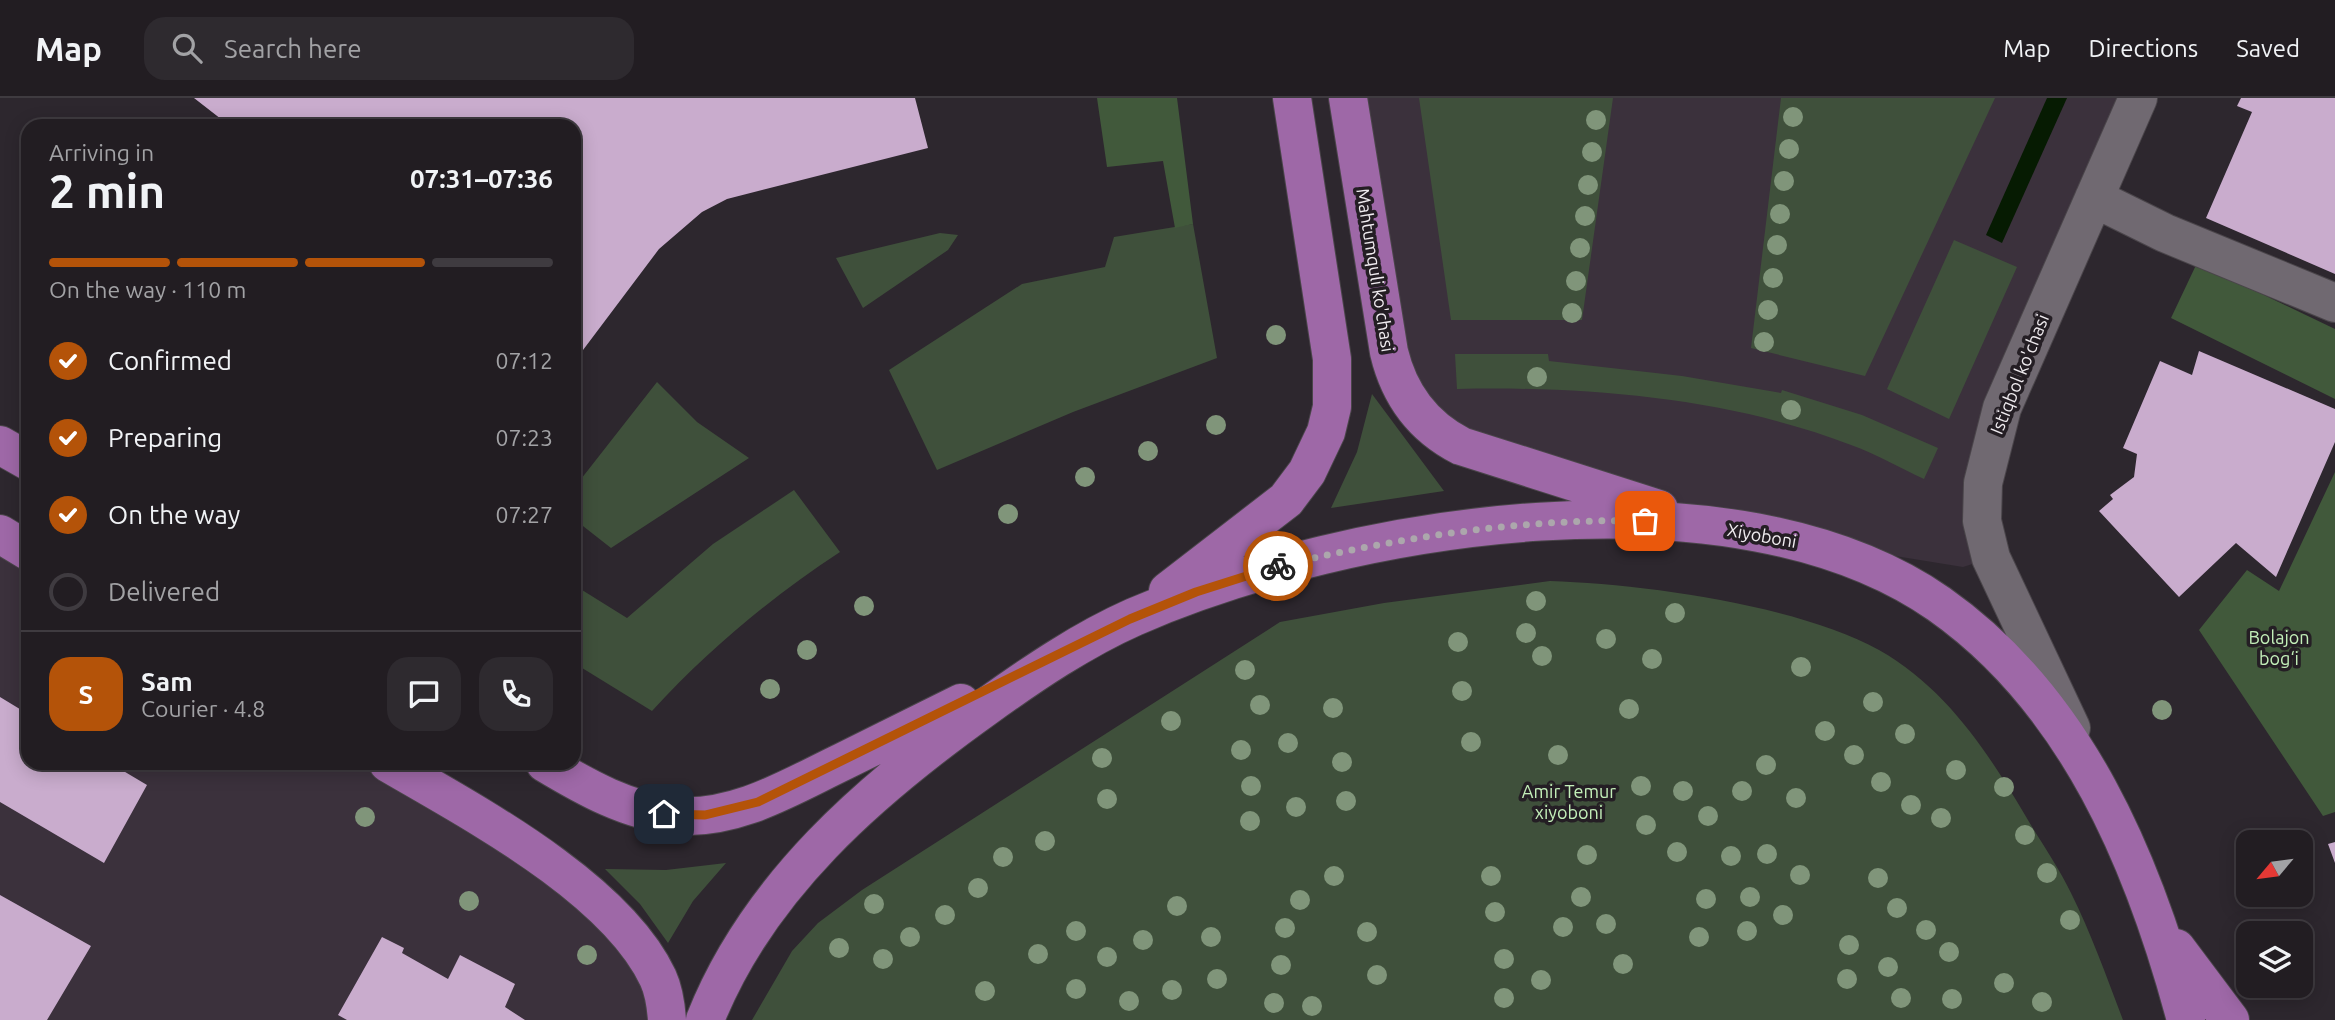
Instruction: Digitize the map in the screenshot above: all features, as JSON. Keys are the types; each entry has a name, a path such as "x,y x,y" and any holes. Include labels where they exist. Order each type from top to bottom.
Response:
{"main road":[{"path":"705,1020 730,966 774,900 852,814 975,715 1114,627 1286,500 1307,472 1326,432 1332,407 1332,359 1292,98"},
{"name":"Mahtumquli ko'chasi","path":"1348,98 1391,360 1405,395 1423,420 1461,446 1711,526"},
{"path":"0,445 21,457"},
{"path":"558,770 607,797 648,811 677,816 719,814 770,797 1114,627 1262,570 1333,553 1462,530 1611,520 1711,526"},
{"name":"Xiyoboni","path":"1711,526 1812,544 1876,569 1940,605 1994,651 2045,706 2110,809 2160,926"},
{"path":"0,534 21,547"},
{"path":"399,770 537,855 597,903 636,944 651,965 662,987 667,1020"},
{"path":"2160,926 2186,1020"},
{"path":"2160,926 2230,1020"}],"street":[{"name":"Istiqbol ko'chasi","path":"2110,809 1991,558 1982,508 1988,458 2003,408 2138,98"},
{"path":"2094,198 2165,233 2335,303"}],"shaded area":[{"path":"1348,98 2138,98 2002,408 1991,558 1963,567 1711,526 1423,420"},
{"path":"2047,98 2067,98 2002,243 1986,235"},
{"path":"0,534 21,547 21,770 399,770 577,886 667,1020 0,1020"}],"green space":[{"path":"1097,98 1177,98 1193,224 1175,228 1163,161 1107,167"},
{"path":"1419,98 1613,98 1582,320 1451,320"},
{"path":"1781,98 1995,98 1865,376 1751,348"},
{"path":"1193,224 1217,358 1073,412 937,470 889,370 1022,284 1105,267 1114,237"},
{"path":"940,233 958,235 948,250 863,308 836,258"},
{"path":"1954,240 2017,267 1949,419 1887,389"},
{"path":"2197,263 2335,329 2335,399 2171,318"},
{"path":"1455,354 1548,354 1549,361 1682,376 1781,393 1782,390 1862,415 1938,448 1924,479 1860,449 1805,429 1707,406 1606,393 1457,389"},
{"path":"657,382 697,422 749,458 611,548 581,524 581,479"},
{"path":"1372,394 1444,491 1331,508 1357,452"},
{"name":"Bolajon bog‘i","path":"2335,472 2335,812 2323,816 2199,630 2247,570 2279,591"},
{"path":"794,490 840,552 741,625 652,711 581,667 581,589 627,618 713,544"},
{"name":"Amir Temur xiyoboni","path":"1550,581 1674,592 1764,609 1845,634 1903,665 1945,702 1963,723 2011,791 2071,893 2123,1020 752,1020 792,951 818,923 862,890 1280,622 1384,603"},
{"path":"726,863 693,901 668,943 640,904 605,869 666,870"}],"building":[{"path":"194,98 915,98 928,148 727,199 702,212 659,249 581,353 581,119 221,119"},
{"path":"2241,98 2335,98 2335,274 2206,218 2252,112 2237,106"},
{"path":"2199,351 2335,409 2335,442 2276,577 2236,543 2179,597 2099,511 2113,499 2110,495 2134,477 2137,454 2123,448 2160,361 2192,375"},
{"path":"0,697 21,710 21,770 122,770 147,785 104,863 0,802"},
{"path":"2335,842 2335,863 2328,844"},
{"path":"0,895 91,946 47,1020 0,1020"},
{"path":"382,937 404,948 402,953 448,979 460,955 515,984 505,1007 525,1020 347,1020 338,1015"}],"way so far":[{"path":"1278,566 1333,553 1462,530 1546,523 1645,521"}],"route":[{"path":"664,814 719,814 758,802 1130,619 1196,592 1278,566"}]}
